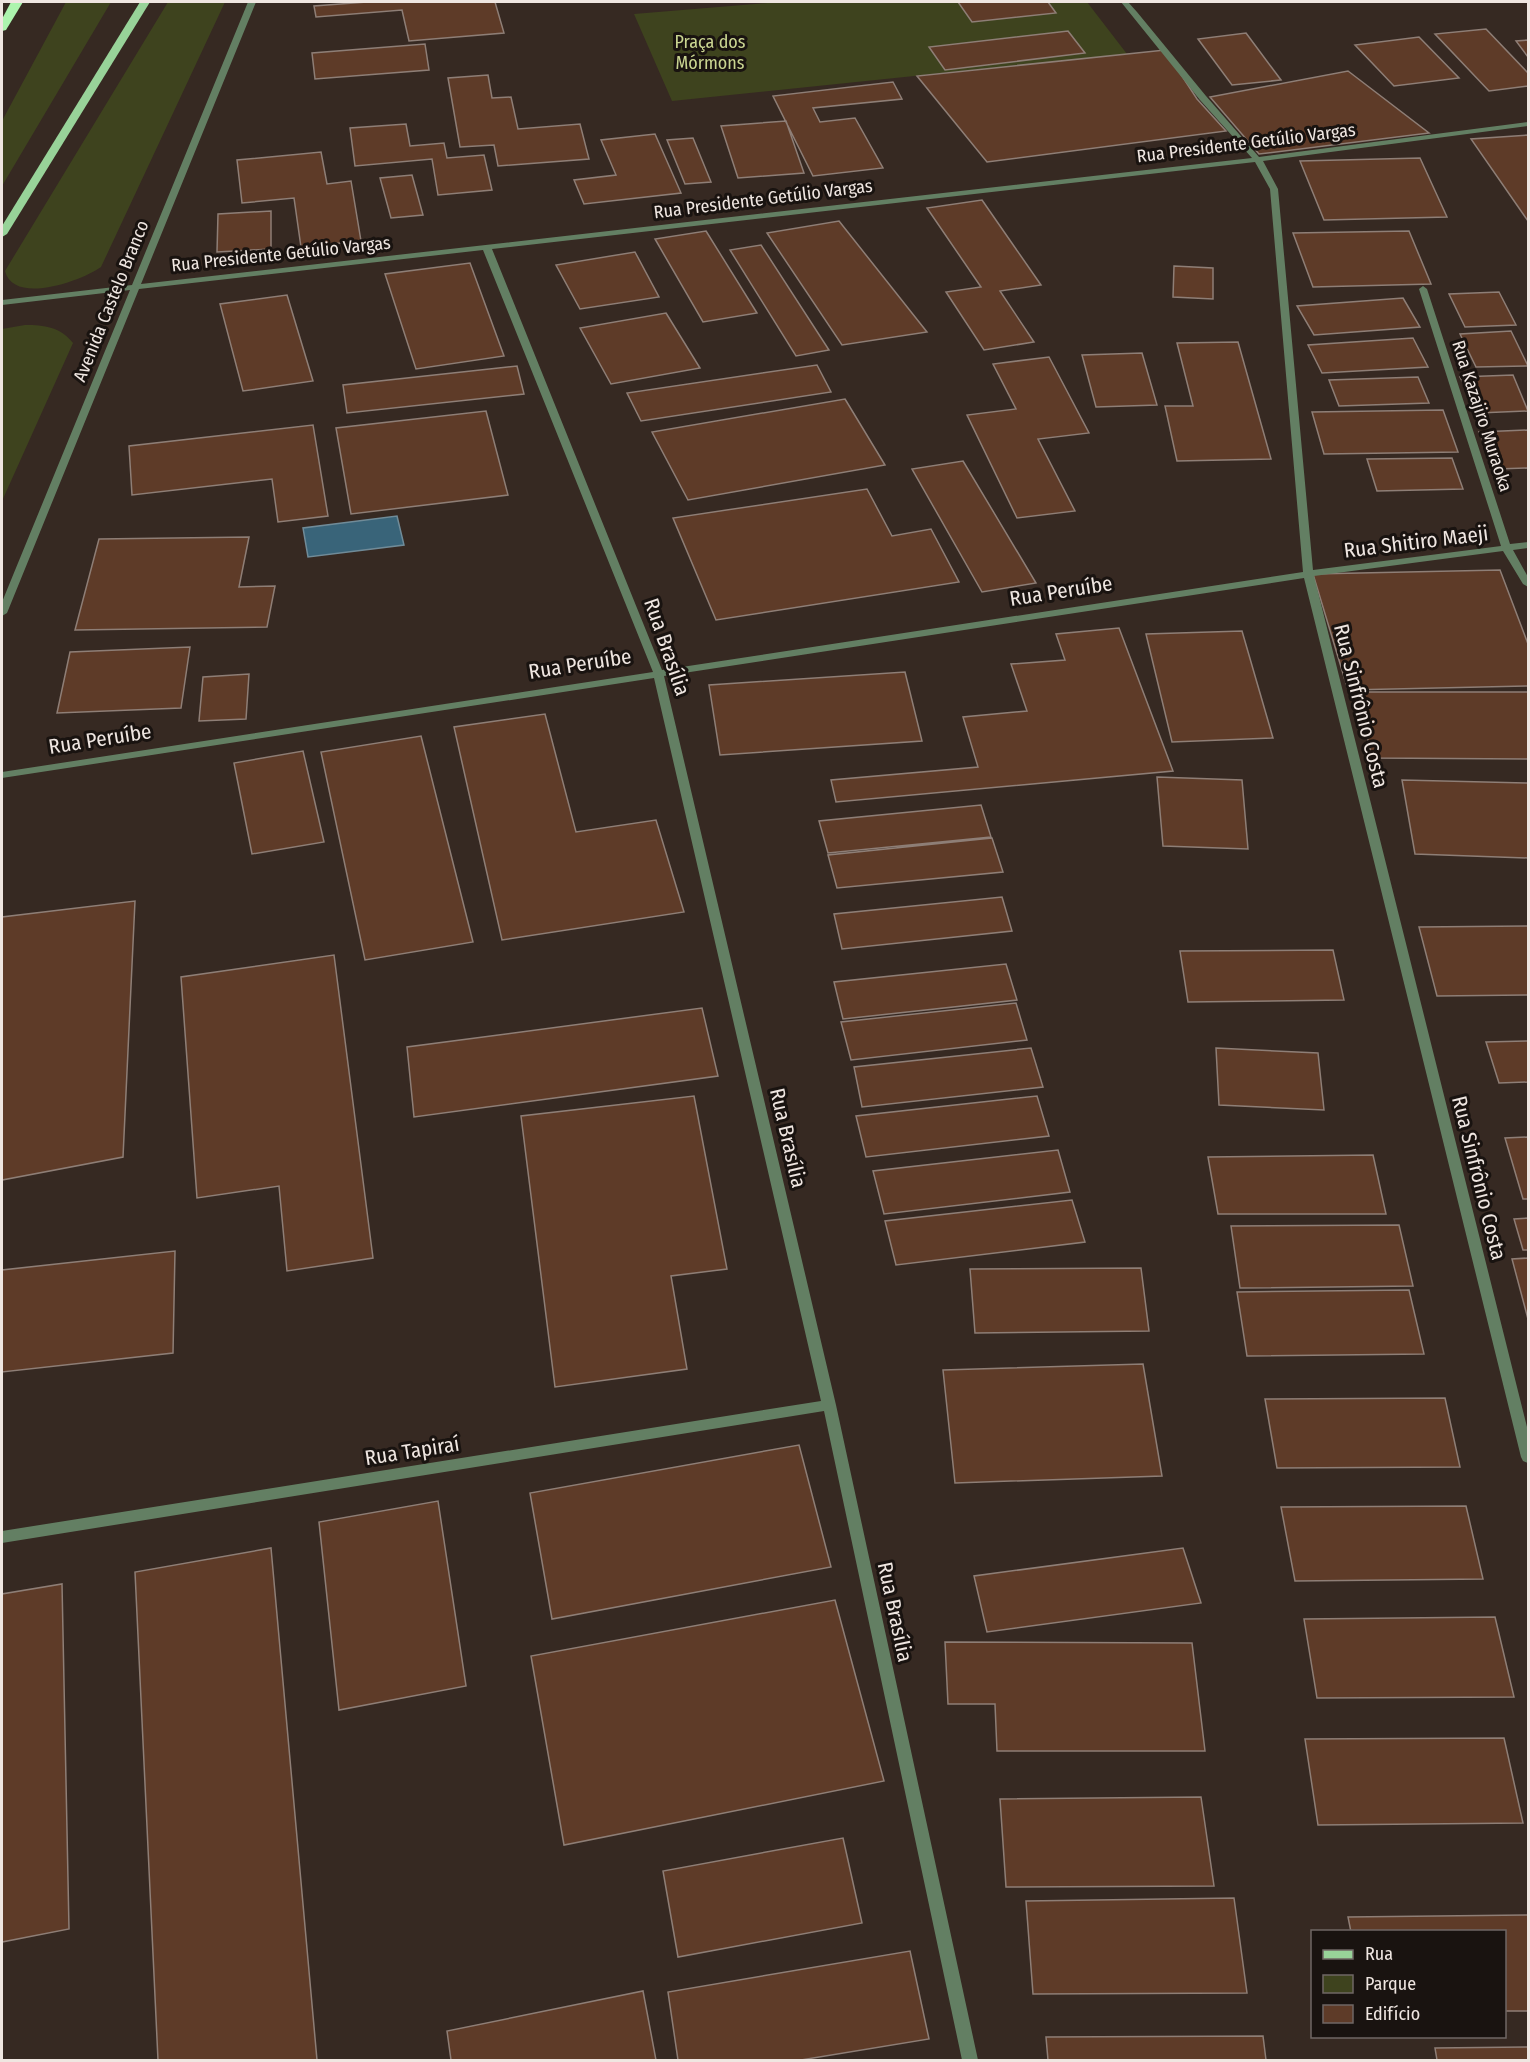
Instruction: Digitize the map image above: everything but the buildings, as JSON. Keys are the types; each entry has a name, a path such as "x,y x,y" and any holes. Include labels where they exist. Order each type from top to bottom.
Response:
{"highway":[{"path":"2,28 17,2"}],"main road":[{"path":"2,234 145,2"}],"street":[{"name":"Avenida Castelo Branco","path":"2,613 252,2"},
{"name":"Rua Sinfrônio Costa","path":"1124,2 1159,39 1204,99 1260,159 1274,189 1308,574 1528,1457"},
{"name":"Rua Presidente Getúlio Vargas","path":"2,302 1260,159 1528,124"},
{"name":"Rua Brasília","path":"488,248 658,672 829,1405 970,2061"},
{"name":"Rua Kazajiro Muraoka","path":"1423,289 1508,549 1528,584"},
{"name":"Rua Shitiro Maeji","path":"1308,574 1528,546"},
{"name":"Rua Peruíbe","path":"2,774 1308,574"},
{"name":"Rua Tapiraí","path":"2,1538 829,1405"}],"green space":[{"path":"66,2 111,2 2,186 2,121"},
{"path":"168,2 225,2 101,267 80,278 50,287 35,289 21,287 11,281 5,271"},
{"name":"Praça dos Mórmons","path":"779,2 1087,2 1127,54 672,101 634,14"},
{"path":"25,325 58,330 73,343 2,501 2,329"}],"water":[{"path":"397,516 404,545 308,557 303,528"}]}
